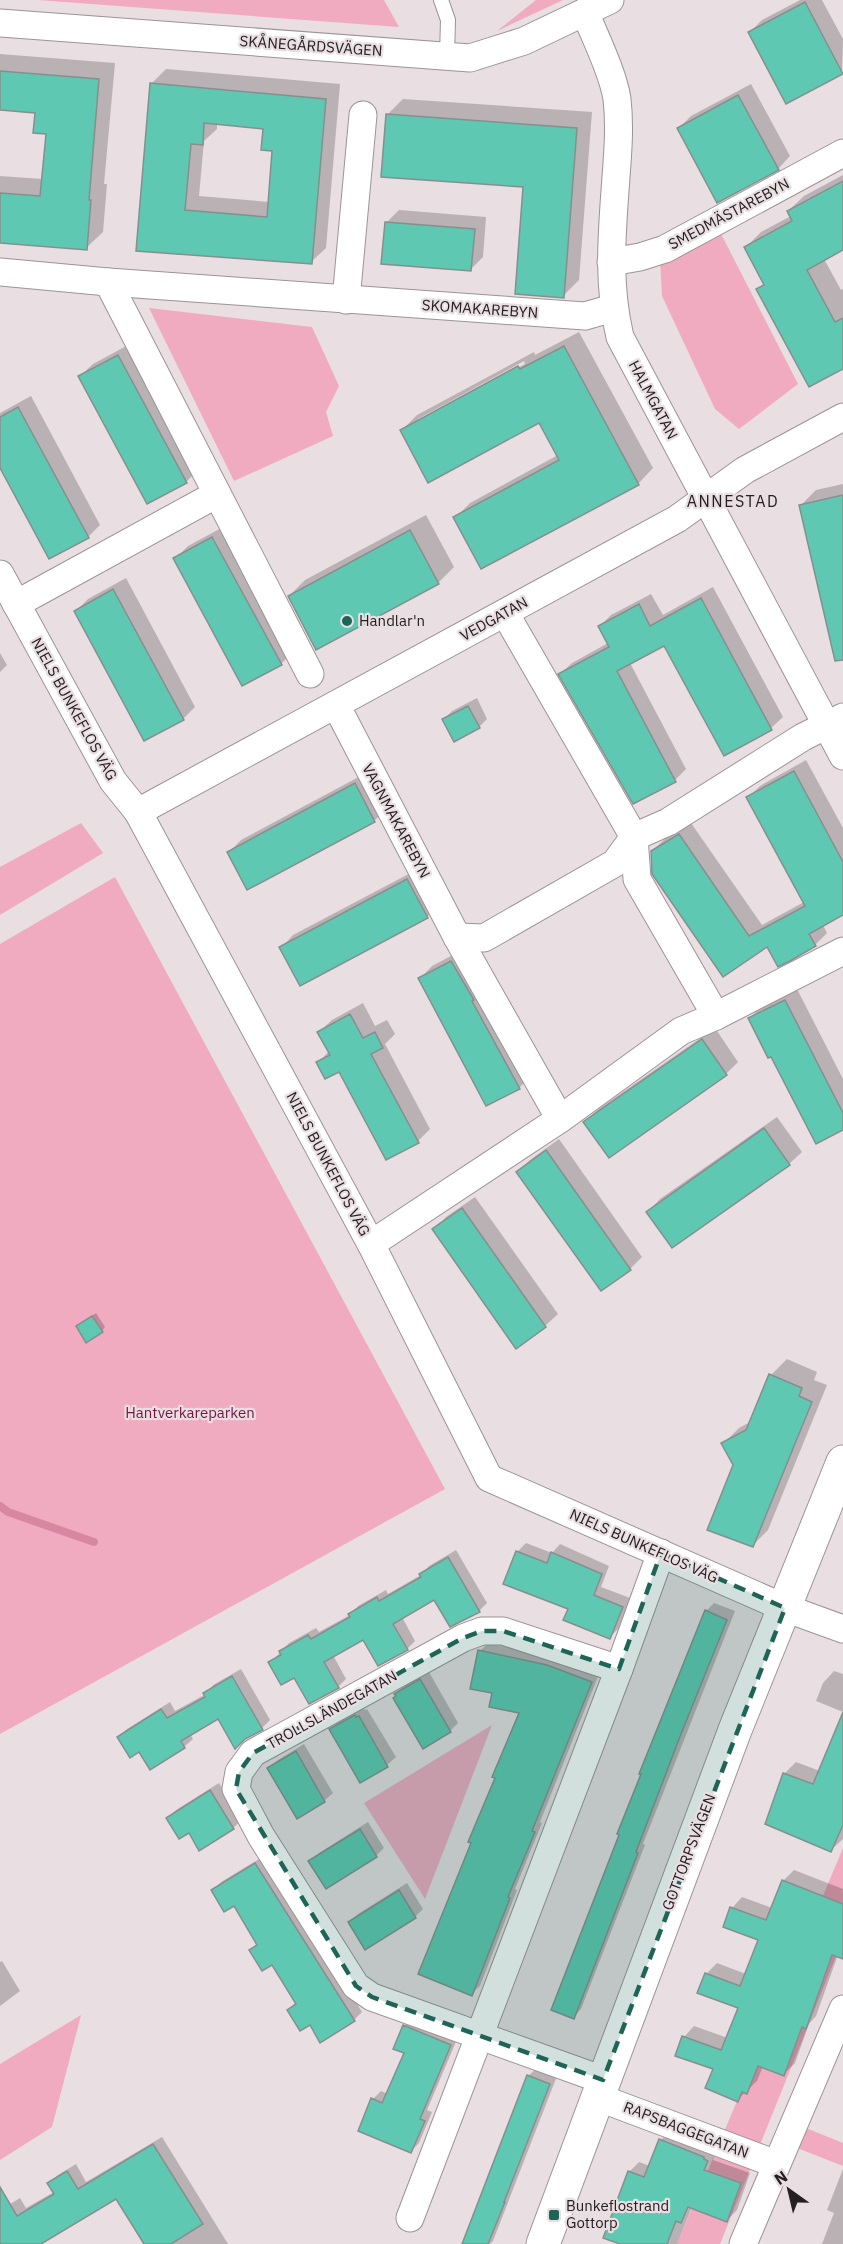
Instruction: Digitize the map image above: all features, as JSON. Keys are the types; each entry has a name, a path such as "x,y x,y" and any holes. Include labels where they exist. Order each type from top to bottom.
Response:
{"street":[{"name":"SKÅNEGÅRDSVÄGEN","path":"0,23 470,58 524,42 610,0"},
{"name":"HALMGATAN","path":"585,12 616,96 619,128 611,262 613,308 620,338 706,496 835,721 843,756"},
{"path":"346,300 363,115"},
{"name":"SMEDMÄSTAREBYN","path":"611,262 640,257 665,249 843,153"},
{"name":"SKOMAKAREBYN","path":"0,272 346,300 585,316 613,308"},
{"path":"108,282 310,674"},
{"name":"VEDGATAN","path":"138,812 677,519 745,470 843,417"},
{"path":"16,604 217,494"},
{"name":"NIELS BUNKEFLOS VÄG","path":"0,574 112,781 138,812 371,1244 489,1478 785,1608"},
{"path":"506,613 634,837 637,879 716,1016"},
{"name":"VAGNMAKAREBYN","path":"336,705 457,937 560,1119"},
{"path":"457,937 484,938 615,863 634,837 668,822 803,737 835,721"},
{"path":"371,1244 560,1119 681,1031 716,1016 843,951"},
{"name":"GOTTORPSVÄGEN","path":"543,2244 735,1730 843,1462"},
{"path":"410,2218 661,1553"},
{"path":"785,1608 843,1629"},
{"name":"TROLLSLÄNDEGATAN","path":"600,2089 478,2034 372,1997 356,1986 261,1836 236,1790 239,1772 253,1753 463,1638 482,1631 503,1631 619,1669"},
{"path":"743,2244 843,2009"},
{"name":"RAPSBAGGEGATAN","path":"600,2089 776,2164"}],"lane":[{"path":"441,0 448,20 447,56"}],"highlighted area":[{"path":"661,1553 785,1608 603,2080 372,1997 356,1986 236,1789 239,1772 253,1753 463,1638 482,1631 503,1631 619,1669"}],"green space":[{"path":"38,0 384,0 399,27"},
{"path":"536,0 563,0 497,31"},
{"path":"720,232 798,384 739,429 715,409 662,296 660,259"},
{"path":"149,308 312,327 339,386 326,412 333,436 234,481"},
{"path":"81,823 103,853 0,915 0,867"},
{"name":"Hantverkareparken","path":"115,877 445,1489 0,1734 0,944"},
{"path":"492,1725 425,1899 364,1803"},
{"path":"843,1848 843,1939 720,2244 677,2244"},
{"path":"81,2015 52,2127 0,2160 0,2064"},
{"path":"801,2126 843,2143 843,2166 792,2146"}],"building":[{"path":"805,2 843,74 786,104 748,32"},
{"path":"0,71 99,79 87,250 0,243 0,193 40,196 46,134 33,133 35,113 0,110"},
{"path":"150,83 326,99 312,264 136,251","holes":["204,123 263,129 261,150 272,151 267,217 185,210 191,144 203,145"]},
{"path":"738,95 779,170 717,203 677,128"},
{"path":"386,114 577,128 564,298 515,294 523,187 381,177"},
{"path":"843,181 843,250 807,270 835,322 843,318 843,369 809,387 756,289 764,285 744,247 792,221 787,211"},
{"path":"385,222 475,229 471,271 381,264"},
{"path":"564,346 639,485 481,569 453,517 559,460 539,423 428,483 400,430 518,366 520,369"},
{"path":"118,355 187,483 147,504 78,376"},
{"path":"18,407 89,538 49,559 0,468 0,417"},
{"path":"843,495 843,660 835,661 799,505"},
{"path":"410,530 439,584 316,650 288,596"},
{"path":"212,537 282,665 242,686 173,558"},
{"path":"113,589 184,720 144,741 74,611"},
{"path":"701,598 772,730 724,756 664,646 617,671 676,782 633,804 558,674 609,647 598,626 639,604 650,626"},
{"path":"468,706 480,728 454,742 442,719"},
{"path":"794,771 843,862 843,915 809,934 816,946 790,961 778,967 767,947 723,977 652,874 651,851 679,834 749,936 805,906 746,797"},
{"path":"355,783 375,822 247,890 227,852"},
{"path":"407,879 428,918 300,986 279,947"},
{"path":"451,961 520,1089 486,1106 418,978"},
{"path":"785,1000 843,1113 843,1130 816,1144 748,1018"},
{"path":"350,1014 363,1038 375,1032 383,1048 371,1054 419,1143 386,1160 339,1072 325,1079 316,1062 330,1055 317,1032"},
{"path":"702,1039 727,1075 609,1158 583,1122"},
{"path":"764,1128 790,1165 672,1248 646,1212"},
{"path":"546,1150 631,1270 601,1291 516,1172"},
{"path":"462,1208 546,1327 516,1349 432,1229"},
{"path":"92,1316 103,1332 86,1343 76,1326"},
{"path":"769,1374 802,1388 799,1396 812,1402 753,1547 707,1530 733,1465 721,1443 746,1430"},
{"path":"516,1551 547,1563 551,1552 602,1574 594,1595 623,1607 610,1639 563,1620 568,1609 503,1584"},
{"path":"448,1557 480,1612 450,1627 434,1600 393,1624 408,1650 378,1666 363,1640 324,1662 339,1688 309,1704 294,1678 281,1685 268,1662 281,1655 279,1651 308,1635 311,1639 350,1617 348,1614 377,1597 379,1601 421,1577 419,1574"},
{"path":"705,1610 727,1620 681,1734 574,2019 551,2010 619,1835 617,1834 641,1774 639,1774"},
{"path":"478,1650 547,1665 592,1682 532,1831 535,1832 508,1897 510,1898 472,1996 418,1974 471,1843 468,1842 519,1713 489,1707 492,1693 470,1689"},
{"path":"232,1676 263,1730 245,1739 235,1749 218,1719 181,1741 185,1748 150,1770 139,1752 130,1758 117,1737 161,1709 167,1718 205,1697 203,1693"},
{"path":"420,1679 451,1732 423,1749 393,1698 396,1696 394,1694"},
{"path":"843,1712 843,1825 831,1852 765,1824 783,1773 813,1784"},
{"path":"355,1715 359,1716 388,1767 360,1783 329,1729"},
{"path":"296,1751 325,1802 297,1819 267,1768"},
{"path":"210,1790 234,1829 199,1851 189,1833 179,1839 166,1818"},
{"path":"360,1829 377,1857 326,1889 308,1861"},
{"path":"255,1863 355,2021 320,2043 310,2025 300,2031 287,2010 296,2004 272,1965 262,1971 249,1950 257,1945 234,1906 224,1912 211,1890"},
{"path":"782,1880 843,1904 843,1959 832,1955 806,2029 802,2027 784,2076 758,2066 747,2094 742,2092 738,2102 705,2088 713,2069 675,2056 682,2036 721,2050 738,2008 697,1993 705,1973 740,1986 758,1940 723,1927 730,1907 766,1920"},
{"path":"399,1890 416,1918 365,1950 348,1922"},
{"path":"403,2025 451,2045 420,2119 425,2121 411,2153 358,2131 371,2098 382,2103 404,2053 393,2049"},
{"path":"527,2075 550,2084 505,2202 488,2244 462,2244"},
{"path":"659,2139 704,2157 708,2161 704,2170 741,2183 727,2222 688,2207 681,2223 676,2221 667,2244 620,2244 603,2238 628,2171 644,2177"},
{"path":"153,2144 203,2224 171,2244 144,2244 116,2199 41,2244 0,2244 0,2187 17,2216 54,2194 47,2183 67,2171 78,2189"}],"waterway":[{"path":"0,1506 8,1512 94,1542"}],"place":[{"name":"Handlar'n","path":"347,621"},
{"name":"Bunkeflostrand Gottorp","path":"554,2215"}],"district":[{"name":"ANNESTAD","path":"733,501"}]}
